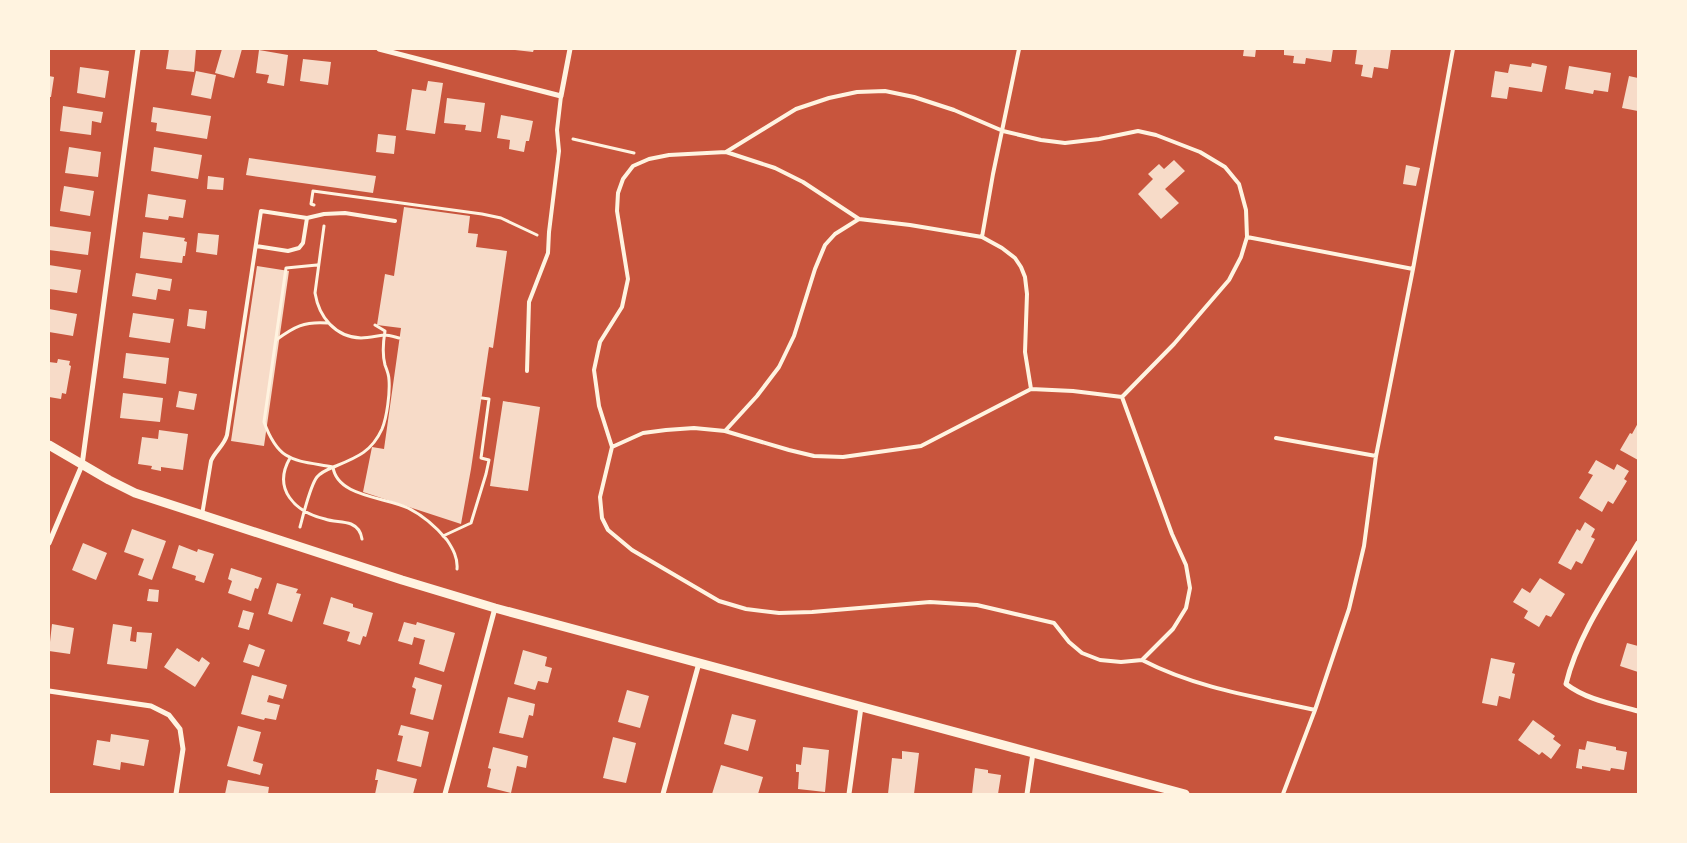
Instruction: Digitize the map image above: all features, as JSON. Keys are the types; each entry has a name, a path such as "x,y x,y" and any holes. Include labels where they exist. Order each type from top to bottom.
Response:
{"street":[{"path":"49,543 82,465 138,49"},
{"path":"379,49 561,96 570,49"},
{"path":"49,445 125,488 402,580 495,608 1185,794"},
{"path":"1638,543 1581,641 1572,661 1566,684 1592,698 1638,711"},
{"path":"445,794 495,608"},
{"path":"663,794 699,663"},
{"path":"49,691 151,706 169,715 180,729 183,749 176,794"},
{"path":"849,794 860,707"},
{"path":"1027,794 1033,753"}],"lane":[{"path":"982,237 1019,49"},
{"path":"1283,794 1315,710 1349,609 1364,546 1376,456 1413,269 1453,49"},
{"path":"726,152 796,109 829,98 857,92 885,91 914,97 954,110 1003,131 1040,140 1065,143 1099,140 1138,131 1200,152 1225,167 1239,184 1246,210 1247,237 1241,256 1229,280 1174,344 1122,397"},
{"path":"527,371 529,302 548,253 559,151 557,130 561,96"},
{"path":"1031,389 1025,352 1027,294 1025,277 1015,258 982,237 859,219 804,182 775,168 726,152 678,154 649,159 633,166 627,172 618,193 617,211 628,280 622,307 600,342 594,370 599,406 612,447 600,497 602,518 608,530 632,550 719,601 746,609 779,613 812,612 930,602 977,606 1054,623 1069,642 1082,653 1100,660 1121,662 1142,660 1164,671 1194,682 1315,710"},
{"path":"202,515 211,461 224,443 227,435 261,211 307,218 345,212 395,221"},
{"path":"256,246 288,251 299,248 302,243 307,218"},
{"path":"725,431 757,396 779,367 794,336 814,269 825,245 835,234 859,219"},
{"path":"1247,237 1413,269"},
{"path":"612,447 643,433 694,428 725,431 814,456 843,456 920,446 1031,389 1073,391 1122,397"},
{"path":"1122,397 1172,534 1186,565 1190,588 1186,608 1173,629 1142,660"},
{"path":"1276,438 1376,456"}],"path":[{"path":"573,139 624,150 649,159"},
{"path":"400,338 384,335 367,338 350,336 334,329 328,323 316,301 315,284 324,214 319,208 311,204 314,191 491,215 524,228 548,243"},
{"path":"317,265 286,268 264,422 274,445 290,458 332,467"},
{"path":"276,340 302,324 314,322 328,323"},
{"path":"300,528 314,482 321,473 365,452 375,441 383,427 390,383 384,357 385,331 375,325"},
{"path":"443,536 472,524 489,460 481,458 489,399 482,398"},
{"path":"290,458 286,468 285,485 292,502 304,512 324,519 350,524 358,529 362,539"},
{"path":"332,467 335,476 348,489 406,507 426,521 443,536 457,558 457,569"}],"building":[{"path":"169,49 196,49 194,72 166,69"},
{"path":"222,49 242,49 234,78 215,73"},
{"path":"515,49 534,49 533,52"},
{"path":"1244,49 1256,49 1255,57 1243,56"},
{"path":"1284,49 1333,49 1331,62 1306,58 1305,64 1293,63 1294,56 1284,55"},
{"path":"1357,49 1391,49 1388,69 1374,67 1372,78 1361,76 1363,65 1355,64"},
{"path":"259,50 288,55 284,86 267,83 269,75 256,73"},
{"path":"303,59 331,62 328,85 300,81"},
{"path":"1532,63 1547,66 1542,92 1509,87 1507,99 1491,97 1495,71 1508,73 1510,64 1531,67"},
{"path":"1569,66 1611,73 1608,92 1594,90 1593,94 1565,89"},
{"path":"80,67 109,71 105,98 77,93"},
{"path":"196,71 216,75 211,99 191,95"},
{"path":"49,76 54,77 51,97 49,97"},
{"path":"1629,76 1638,78 1638,111 1622,108"},
{"path":"428,81 443,83 435,134 406,130 412,89 426,91"},
{"path":"447,98 485,103 481,132 465,130 466,125 444,123"},
{"path":"63,106 103,112 101,123 92,121 91,135 60,131"},
{"path":"153,107 211,116 207,139 156,131 157,123 151,122"},
{"path":"501,115 533,121 529,141 526,141 524,152 509,149 510,140 497,138"},
{"path":"378,134 396,136 394,154 376,152"},
{"path":"69,147 101,152 98,177 65,173"},
{"path":"154,147 202,155 198,179 151,171"},
{"path":"249,158 376,176 373,193 246,175"},
{"path":"1174,160 1185,171 1165,189 1179,203 1161,219 1138,194 1153,179 1148,174 1159,164 1164,169"},
{"path":"1406,165 1420,168 1416,186 1403,184"},
{"path":"208,176 224,178 223,190 207,189"},
{"path":"64,186 94,191 90,216 60,211"},
{"path":"148,194 186,200 183,218 169,216 168,220 145,217"},
{"path":"404,207 470,216 468,233 478,234 476,247 507,251 493,348 489,347 461,524 363,492 372,447 384,449 401,328 377,325 385,274 394,276"},
{"path":"49,226 91,232 88,255 49,250"},
{"path":"143,232 185,238 184,241 187,242 182,263 140,258"},
{"path":"198,233 219,235 217,255 196,252"},
{"path":"49,265 81,270 77,293 49,289"},
{"path":"257,266 289,271 264,446 231,441"},
{"path":"136,273 172,279 170,291 158,289 156,300 132,296"},
{"path":"49,309 77,314 73,336 49,332"},
{"path":"189,309 207,311 205,329 187,326"},
{"path":"133,313 174,319 170,343 129,337"},
{"path":"126,353 169,358 166,384 123,378"},
{"path":"58,359 70,361 69,365 71,366 66,394 62,393 61,399 49,397 49,362 57,363"},
{"path":"179,391 197,394 194,410 176,407"},
{"path":"123,393 163,398 160,422 120,418"},
{"path":"503,401 540,407 528,491 490,486"},
{"path":"1638,423 1638,460 1620,450"},
{"path":"159,430 188,434 183,470 161,467 161,471 151,469 152,466 138,464 142,437 158,439"},
{"path":"1596,460 1614,470 1617,464 1629,471 1624,479 1627,481 1613,504 1608,501 1602,512 1579,498 1593,475 1588,473"},
{"path":"1585,522 1595,529 1591,537 1595,539 1582,564 1576,561 1571,570 1558,563 1577,529 1580,531"},
{"path":"132,529 166,541 152,580 138,575 144,559 124,552"},
{"path":"83,543 107,553 96,580 72,570"},
{"path":"179,545 197,552 198,549 214,554 204,583 195,580 196,576 172,568"},
{"path":"231,568 262,578 258,589 255,588 251,601 228,593 232,581 228,579"},
{"path":"1540,578 1565,594 1551,617 1546,615 1539,627 1524,618 1528,611 1513,602 1522,588 1530,593"},
{"path":"277,583 298,589 296,593 301,594 292,622 268,614"},
{"path":"149,589 159,590 158,602 147,601"},
{"path":"331,597 353,604 353,607 373,613 366,637 363,636 360,645 347,641 350,632 323,624"},
{"path":"243,610 254,613 249,630 238,627"},
{"path":"404,622 416,625 417,622 455,633 444,672 419,664 425,640 414,637 412,645 398,641"},
{"path":"52,624 74,628 70,654 49,651"},
{"path":"113,624 132,627 130,641 136,642 137,632 152,633 147,669 107,664"},
{"path":"1627,643 1638,646 1638,672 1620,666"},
{"path":"249,644 265,650 259,667 243,662"},
{"path":"177,648 199,662 202,657 210,663 195,687 164,667"},
{"path":"523,650 547,657 545,666 552,668 548,683 538,681 535,690 514,684"},
{"path":"1491,658 1515,663 1512,673 1515,674 1510,699 1499,696 1497,706 1482,703"},
{"path":"252,675 287,685 283,699 269,695 267,702 280,705 276,720 265,718 264,720 241,714"},
{"path":"415,677 442,685 433,720 410,714 416,689 412,687"},
{"path":"627,690 649,696 640,728 618,722"},
{"path":"508,697 535,704 533,716 529,715 523,738 499,733"},
{"path":"732,714 756,720 748,751 724,744"},
{"path":"1533,720 1555,736 1553,739 1561,745 1551,759 1542,752 1539,755 1518,740"},
{"path":"401,725 429,732 421,767 397,761 403,736 398,735"},
{"path":"238,726 261,732 253,761 263,764 260,775 227,766"},
{"path":"111,734 149,740 144,766 121,762 120,770 93,765 97,740 110,742"},
{"path":"613,737 636,743 626,783 603,778"},
{"path":"1587,741 1616,747 1616,750 1627,752 1624,770 1611,768 1610,771 1582,766 1582,769 1576,768 1579,749 1585,750"},
{"path":"493,747 528,756 526,768 517,766 511,793 487,787 491,769 488,768"},
{"path":"803,747 829,750 825,792 798,789 799,772 796,772 796,764 801,765"},
{"path":"902,751 919,753 914,794 888,794 892,758 902,759"},
{"path":"721,765 763,777 758,794 712,794"},
{"path":"975,768 1001,775 998,794 972,794"},
{"path":"377,769 417,779 413,794 375,794 378,780 375,780"},
{"path":"228,780 269,787 268,794 225,794"}]}
